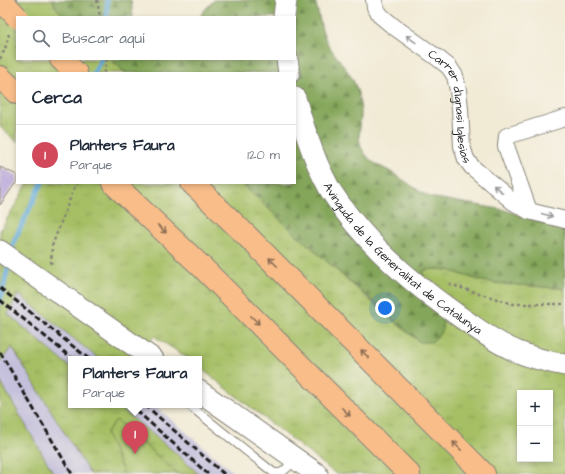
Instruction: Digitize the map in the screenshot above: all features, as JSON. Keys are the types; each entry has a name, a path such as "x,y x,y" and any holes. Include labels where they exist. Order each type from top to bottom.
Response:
{"highway":[{"path":"1,1 16,16"},
{"path":"62,60 75,72"},
{"path":"0,77 16,92"},
{"path":"113,184 203,268 409,474"},
{"path":"193,184 244,233 484,474"}],"street":[{"path":"284,16 286,0"},
{"name":"Carrer d'Ignasi Iglesias","path":"374,0 381,16 449,67 455,76 460,109 462,146 466,159 472,167 512,200 529,211 565,220"},
{"path":"287,60 289,72"},
{"name":"Avinguda de la Generalitat de Catalunya","path":"296,102 302,125 315,160 332,193 355,224 382,253 443,305 495,340 518,351 543,360 565,365"},
{"path":"529,211 506,146 507,136 565,118"},
{"path":"3,253 149,356"},
{"path":"202,393 317,474"}],"lane":[{"path":"193,408 274,473 281,473 295,459"}],"path":[{"path":"97,0 100,16"},
{"path":"104,72 107,60"},
{"path":"50,287 52,246 76,184"},
{"path":"447,283 513,304 565,304"}],"shaded area":[{"path":"18,294 95,356 68,356 68,365 8,314"},
{"path":"12,347 90,474 54,474 0,381 0,362"},
{"path":"120,408 158,408 235,474 199,474 171,449"}],"green space":[{"path":"0,0 53,0 56,8 64,16 16,16 16,60 111,60 125,72 16,72 16,141 0,127"},
{"path":"53,0 131,0 133,16 64,16 56,8"},
{"path":"214,0 315,0 322,28 328,44 353,79 356,86 361,111 359,135 361,145 368,158 430,197 505,210 565,231 565,289 495,283 482,281 448,270 424,270 422,282 438,306 443,320 439,334 432,342 420,342 288,227 242,184 296,184 296,72 125,72 111,60 296,60 296,16 201,16"},
{"path":"27,184 242,184 310,247 420,342 422,282 424,270 448,270 482,281 495,283 565,289 565,474 336,474 202,369 202,356 184,356 154,336 138,356 95,356 18,294 8,314 68,365 68,408 120,408 171,449 199,474 178,474 116,420 106,433 124,474 90,474 12,347 0,362 0,231"},
{"path":"0,381 54,474 0,474"},
{"path":"116,420 178,474 124,474 106,433"}],"building":[{"path":"0,167 16,175 16,182 0,205"}],"waterway":[{"path":"107,0 107,16"},
{"path":"94,72 100,60"},
{"path":"11,253 14,241 42,184"},
{"path":"0,302 9,263"}],"railway":[{"path":"0,288 85,356"},
{"path":"0,300 69,356"},
{"path":"0,352 72,474"},
{"path":"133,408 208,474"},
{"path":"148,408 224,474"}],"place":[{"name":"Planters Faura","path":"135,454"}]}
